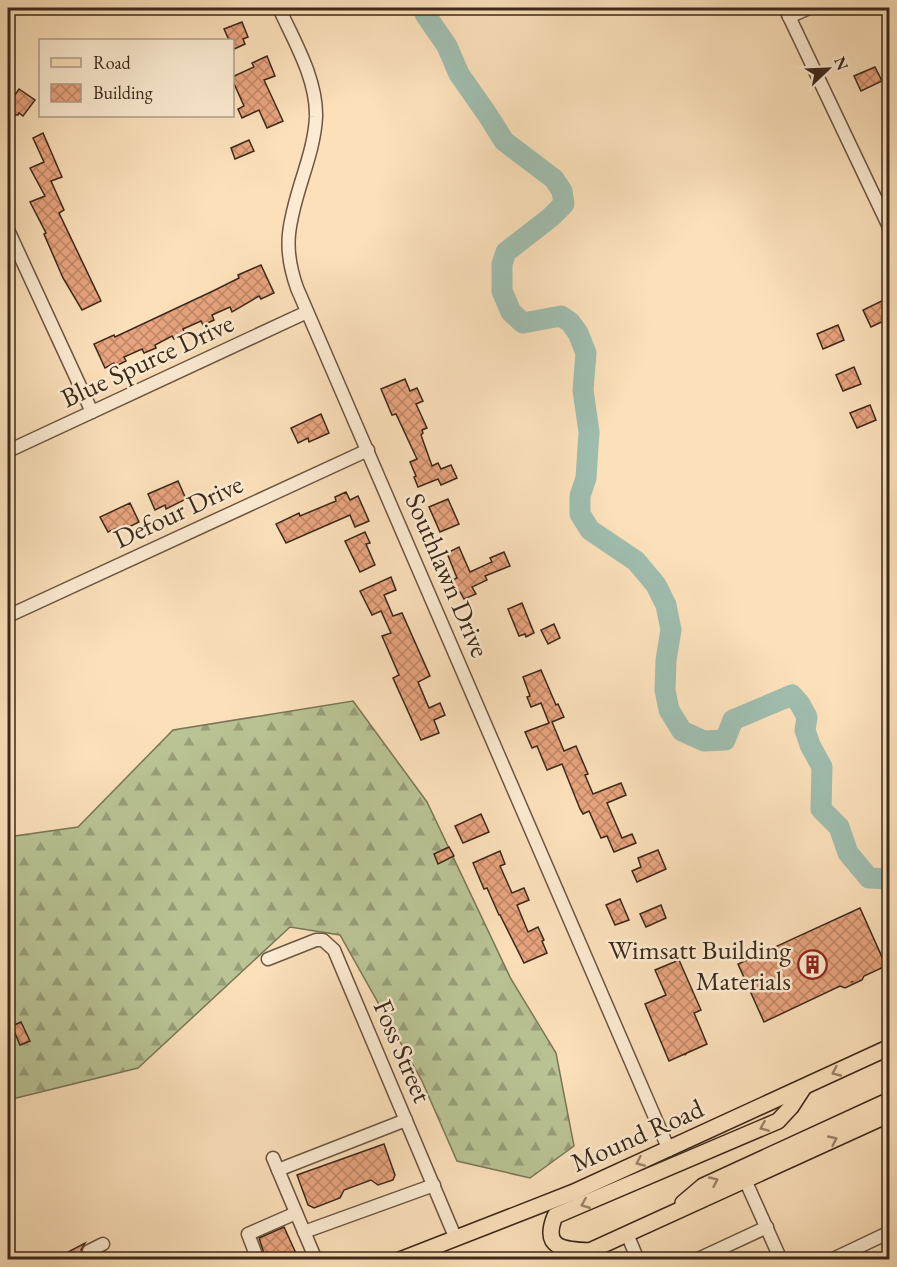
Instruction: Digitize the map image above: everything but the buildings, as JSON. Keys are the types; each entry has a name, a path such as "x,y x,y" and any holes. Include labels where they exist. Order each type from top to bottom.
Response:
{"main road":[{"name":"Mound Road","path":"400,1260 423,1257 456,1239 574,1192 890,1047"},
{"path":"591,1251 567,1251 559,1247 550,1227 555,1216 778,1121 792,1107 804,1087"},
{"path":"570,1260 667,1216 743,1174 890,1100"},
{"path":"743,1174 890,1114"}],"street":[{"name":"Southlawn Drive","path":"279,8 309,76 315,102 314,135 289,233 291,271 669,1150"},
{"path":"810,8 787,12 890,229"},
{"path":"8,230 92,412"},
{"name":"Blue Spurce Drive","path":"8,451 307,312"},
{"name":"Defour Drive","path":"8,616 368,450"},
{"name":"Foss Street","path":"268,959 316,940 323,940 329,944 338,958 456,1239"},
{"path":"278,1170 406,1120"},
{"path":"273,1158 314,1259"},
{"path":"743,1174 781,1260"},
{"path":"304,1232 434,1185"},
{"path":"258,1260 248,1234 296,1213"},
{"path":"696,1260 767,1227"},
{"path":"831,1260 890,1232"},
{"path":"627,1234 638,1260"},
{"path":"89,1251 104,1244"}],"green space":[{"path":"353,701 427,802 511,979 556,1053 574,1146 530,1178 457,1161 422,1081 340,935 290,927 138,1068 8,1100 8,837 78,827 173,730"}],"waterway":[{"path":"424,8 425,14 447,46 459,74 504,141 554,179 562,191 564,204 506,252 502,264 502,291 511,312 523,323 561,316 570,322 578,333 586,353 583,390 589,432 586,478 580,496 580,514 590,530 636,561 656,585 666,605 671,630 666,660 665,690 669,710 682,731 704,741 725,740 733,720 792,695 807,717 805,730 822,767 821,809 839,827 848,853 869,878 890,879"}],"tunnel":[{"path":"71,1259 89,1251"}],"place":[{"name":"Wimsatt Building Materials","path":"812,965"}]}
